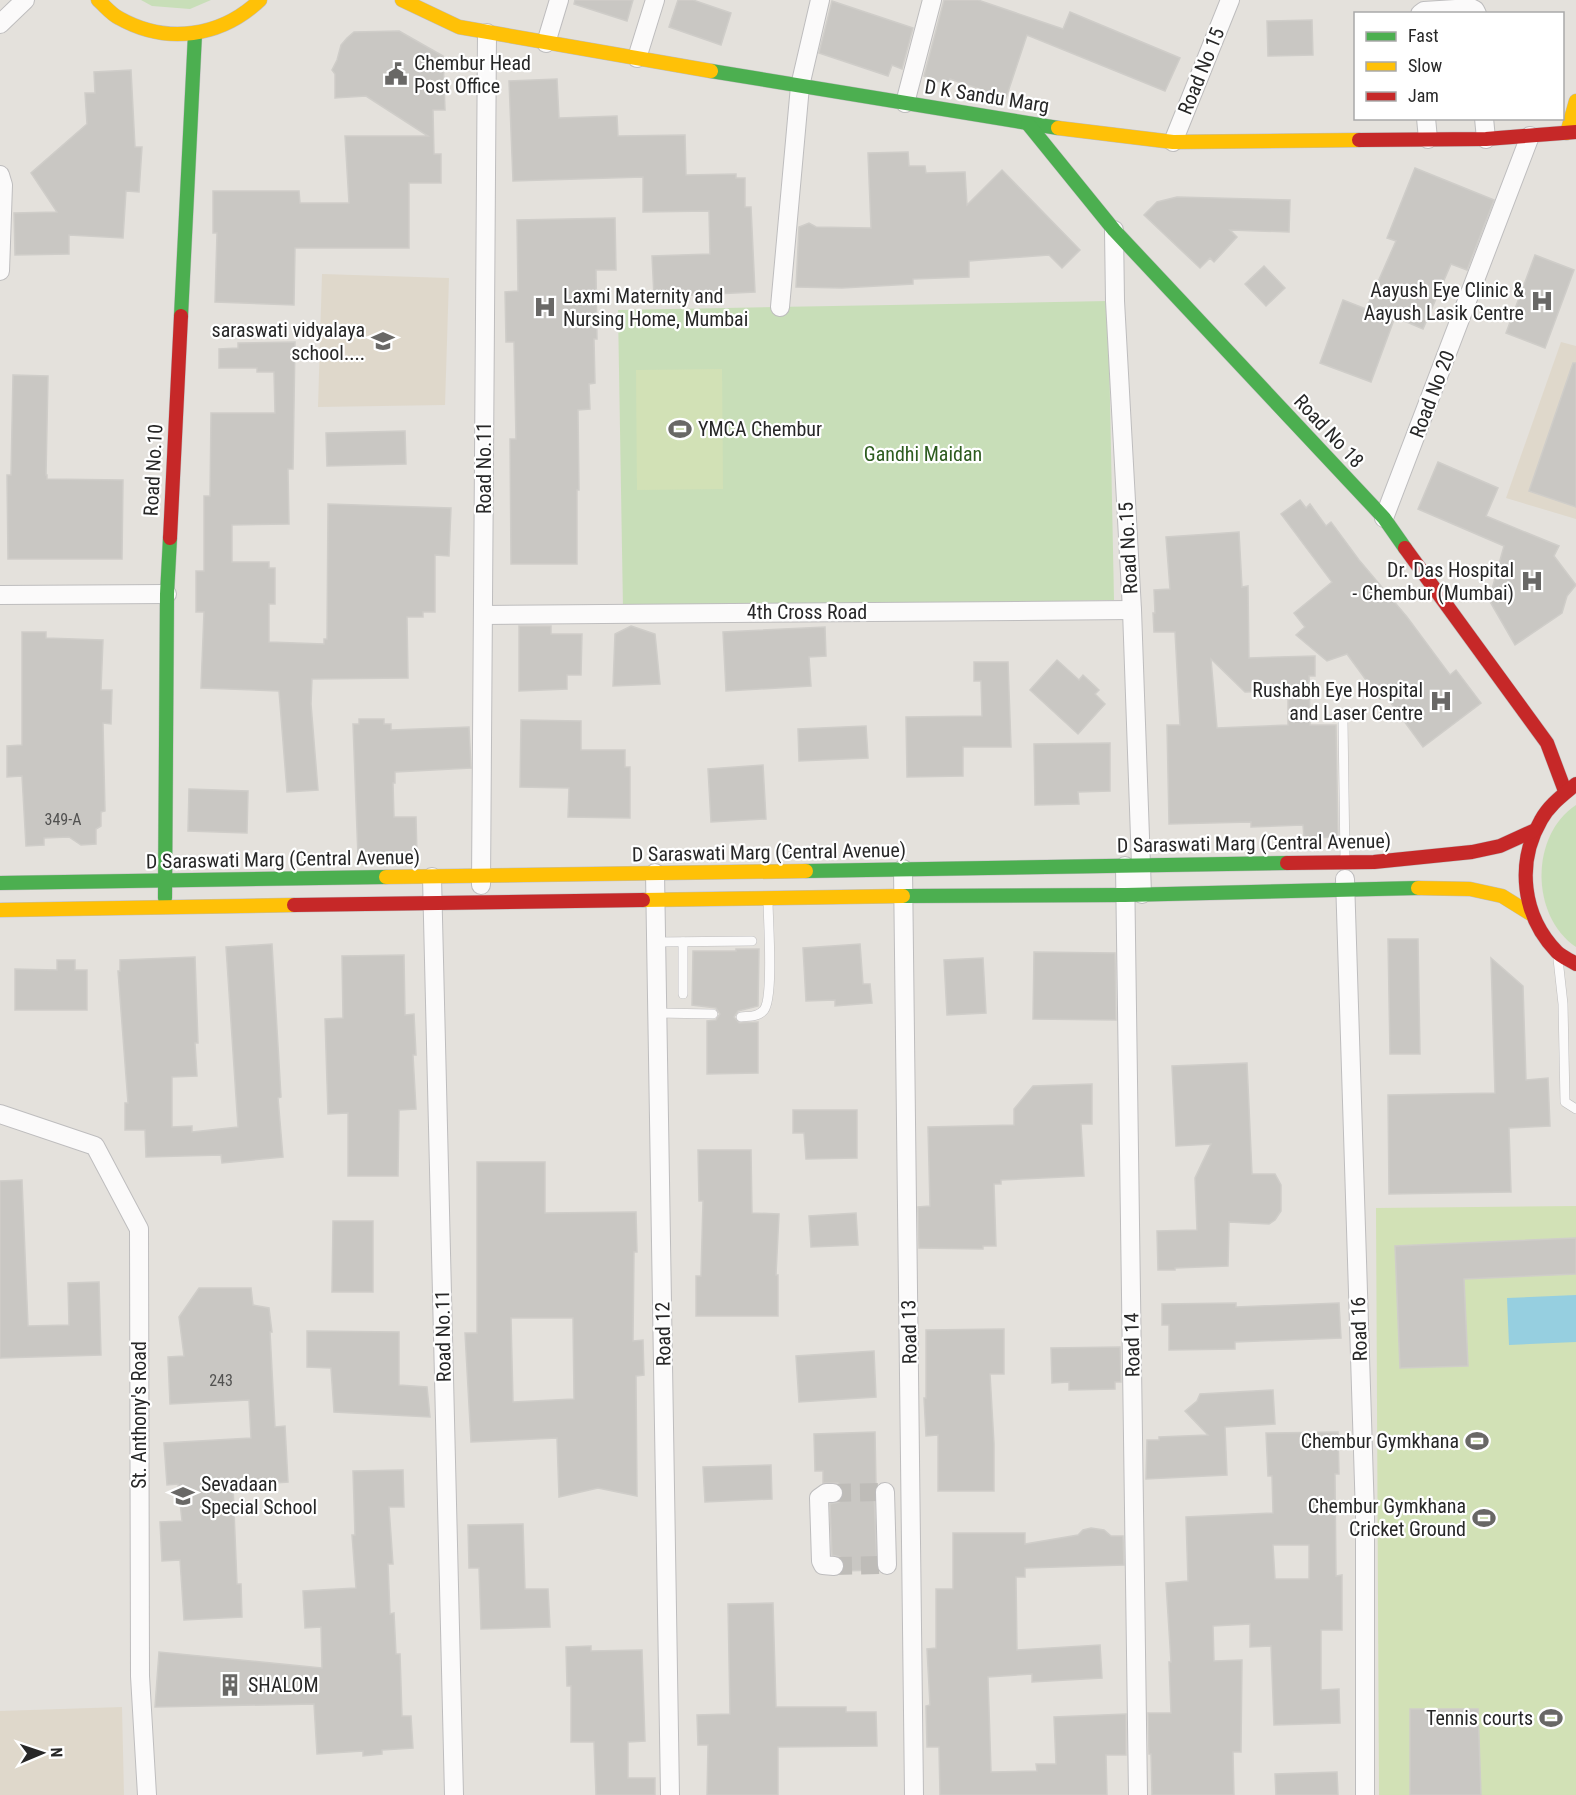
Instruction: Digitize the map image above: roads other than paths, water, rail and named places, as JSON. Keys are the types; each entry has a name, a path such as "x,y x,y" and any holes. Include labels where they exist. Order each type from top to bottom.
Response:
{"main road":[{"path":"98,0 118,18 155,33 195,34 227,25 260,0"},
{"name":"D K Sandu Marg","path":"402,0 459,27 487,33 1028,124 1173,142 1486,139 1571,132"},
{"name":"Road No.10","path":"166,907 167,594 195,34"},
{"path":"1571,132 1576,101"},
{"name":"Road No 18","path":"1028,124 1114,230 1384,518 1547,743 1571,787"},
{"path":"1571,787 1547,809 1533,831 1525,858 1524,886 1531,914 1542,935 1558,953 1576,964"},
{"name":"D Saraswati Marg (Central Avenue)","path":"0,883 1374,862 1472,852 1500,846 1533,831"},
{"path":"0,910 1470,889 1502,896 1531,914"}],"street":[{"path":"0,24 25,0"},
{"path":"546,43 559,0"},
{"path":"637,58 655,0"},
{"path":"780,307 800,86 820,0"},
{"path":"905,103 932,0"},
{"name":"Road No 15","path":"1173,142 1230,0"},
{"path":"1423,12 1471,8 1475,12"},
{"name":"Road No.11","path":"481,902 487,33"},
{"path":"1426,120 1428,139"},
{"path":"1484,120 1486,139"},
{"name":"Road No 20","path":"1384,518 1530,136"},
{"path":"0,175 3,185 0,271"},
{"name":"Road No.15","path":"1114,230 1115,301 1132,610 1134,895"},
{"path":"0,595 167,594"},
{"name":"4th Cross Road","path":"483,615 1132,610"},
{"name":"Road 16","path":"1345,862 1365,1515 1365,1795"},
{"name":"Road 13","path":"903,869 914,1795"},
{"name":"Road 12","path":"655,873 670,1795"},
{"name":"Road No.11","path":"432,877 454,1795"},
{"name":"Road 14","path":"1134,895 1138,1795"},
{"name":"St. Anthony's Road","path":"0,1114 95,1146 139,1228 140,1676 147,1795"},
{"path":"911,1491 883,1492 884,1565 912,1565"},
{"path":"832,1493 826,1493 819,1498 821,1561 824,1565 834,1566"}],"lane":[{"path":"1343,721 1345,862"},
{"path":"741,1017 757,1015 765,1009 769,983 768,898"},
{"path":"657,942 752,942"},
{"path":"683,942 683,994"},
{"path":"1558,953 1563,1004 1565,1102 1576,1109"},
{"path":"658,1013 713,1014"}],"water":[{"path":"1576,1295 1576,1342 1509,1345 1507,1298"}],"tunnel":[{"path":"833,1493 880,1492"},
{"path":"834,1566 882,1565"}],"place":[{"name":"Chembur Head Post Office","path":"396,74"},
{"name":"Aayush Eye Clinic & Aayush Lasik Centre","path":"1542,301"},
{"name":"Laxmi Maternity and Nursing Home, Mumbai","path":"545,307"},
{"name":"saraswati vidyalaya school....","path":"383,341"},
{"name":"YMCA Chembur","path":"680,429"},
{"name":"Dr. Das Hospital - Chembur (Mumbai)","path":"1532,581"},
{"name":"Rushabh Eye Hospital and Laser Centre","path":"1441,701"},
{"name":"Chembur Gymkhana","path":"1477,1441"},
{"name":"Sevadaan Special School","path":"183,1496"},
{"name":"Chembur Gymkhana Cricket Ground","path":"1484,1518"},
{"name":"SHALOM","path":"230,1685"},
{"name":"Tennis courts","path":"1551,1718"}],"park label":[{"name":"Gandhi Maidan","path":"923,454"}]}
